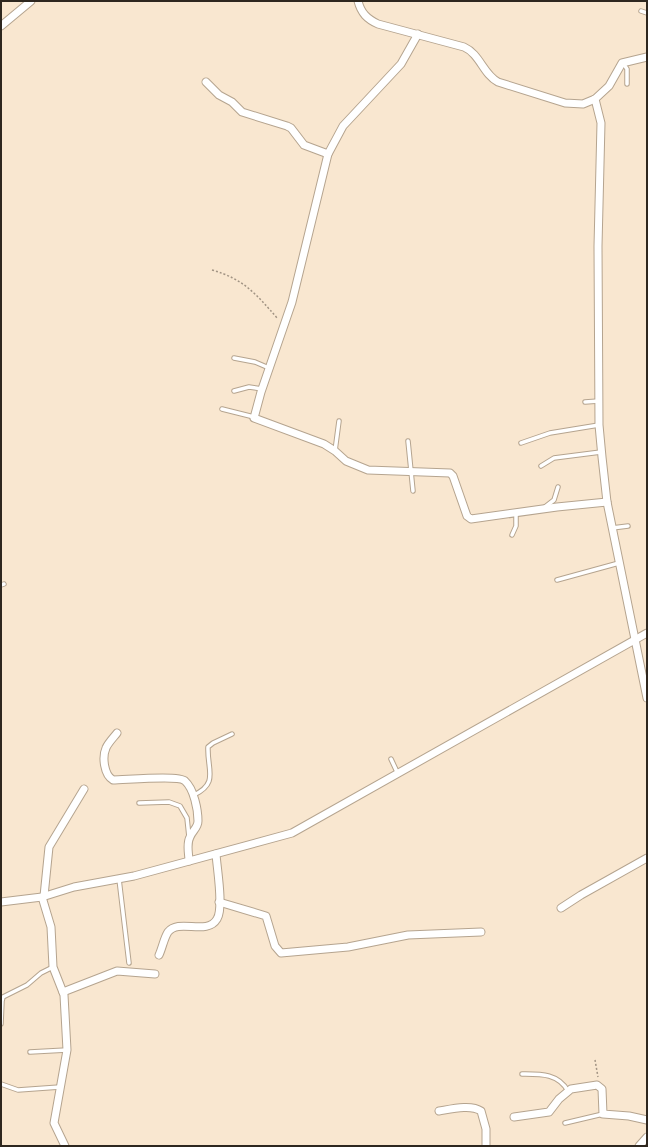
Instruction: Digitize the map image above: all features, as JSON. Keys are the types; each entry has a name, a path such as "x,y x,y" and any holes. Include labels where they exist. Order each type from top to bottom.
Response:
{"street":[{"path":"1,26 30,1"},
{"path":"358,1 363,13 369,20 378,24 418,34 470,50 491,78 498,82 565,103 583,104 595,99 612,81 622,62 647,57"},
{"path":"418,34 402,64 343,126 328,154 292,302 262,389 254,418 324,444 346,461 368,470 450,473 467,516 471,520 543,509 607,502"},
{"path":"206,82 219,95 232,102 242,112 287,126 294,132 304,145 328,154"},
{"path":"595,99 601,123 598,246 599,425 601,452 607,502 634,641 647,698"},
{"path":"1,902 43,897 74,887 119,879 292,833 398,775 647,633"},
{"path":"118,733 106,748 104,757 109,778 113,780 145,780 173,777 180,778 185,781 193,796 198,823 189,838 189,861"},
{"path":"65,1146 54,1123 67,1050 64,992 53,967 51,926 43,897 49,847 84,789"},
{"path":"159,955 168,933 172,930 212,924 217,919 219,902 216,854"},
{"path":"561,908 580,895 647,858"},
{"path":"219,902 266,916 275,946 281,953 348,947 408,936 481,932"},
{"path":"64,992 117,971 154,974"},
{"path":"514,1116 549,1112 559,1099 568,1091 579,1087 597,1085 602,1089 603,1114 629,1116 647,1120"},
{"path":"439,1111 478,1108 481,1111 484,1120 486,1146"},
{"path":"639,1146 647,1137"}],"lane":[{"path":"641,11 647,13"},
{"path":"622,62 627,69 627,84"},
{"path":"234,358 255,362 270,368"},
{"path":"234,391 249,387 262,389"},
{"path":"585,402 599,401"},
{"path":"222,409 254,418"},
{"path":"335,451 339,421"},
{"path":"521,443 550,434 599,425"},
{"path":"408,441 413,491"},
{"path":"541,466 554,458 601,452"},
{"path":"543,509 554,500 558,487"},
{"path":"512,535 516,526 516,513"},
{"path":"612,528 628,526"},
{"path":"557,580 619,563"},
{"path":"193,796 205,790 210,782 208,747 213,742 232,734"},
{"path":"391,759 398,775"},
{"path":"139,803 169,802 180,806 187,818 189,838"},
{"path":"119,879 129,963"},
{"path":"1,1024 2,1001 4,997 26,985 40,973 53,967"},
{"path":"30,1052 67,1050"},
{"path":"522,1074 543,1074 554,1078 564,1083 568,1091"},
{"path":"1,1084 18,1090 61,1087"},
{"path":"565,1123 603,1114"}],"path":[{"path":"212,270 229,275 241,282 259,297 284,326"},
{"path":"595,1060 597,1085"}]}
